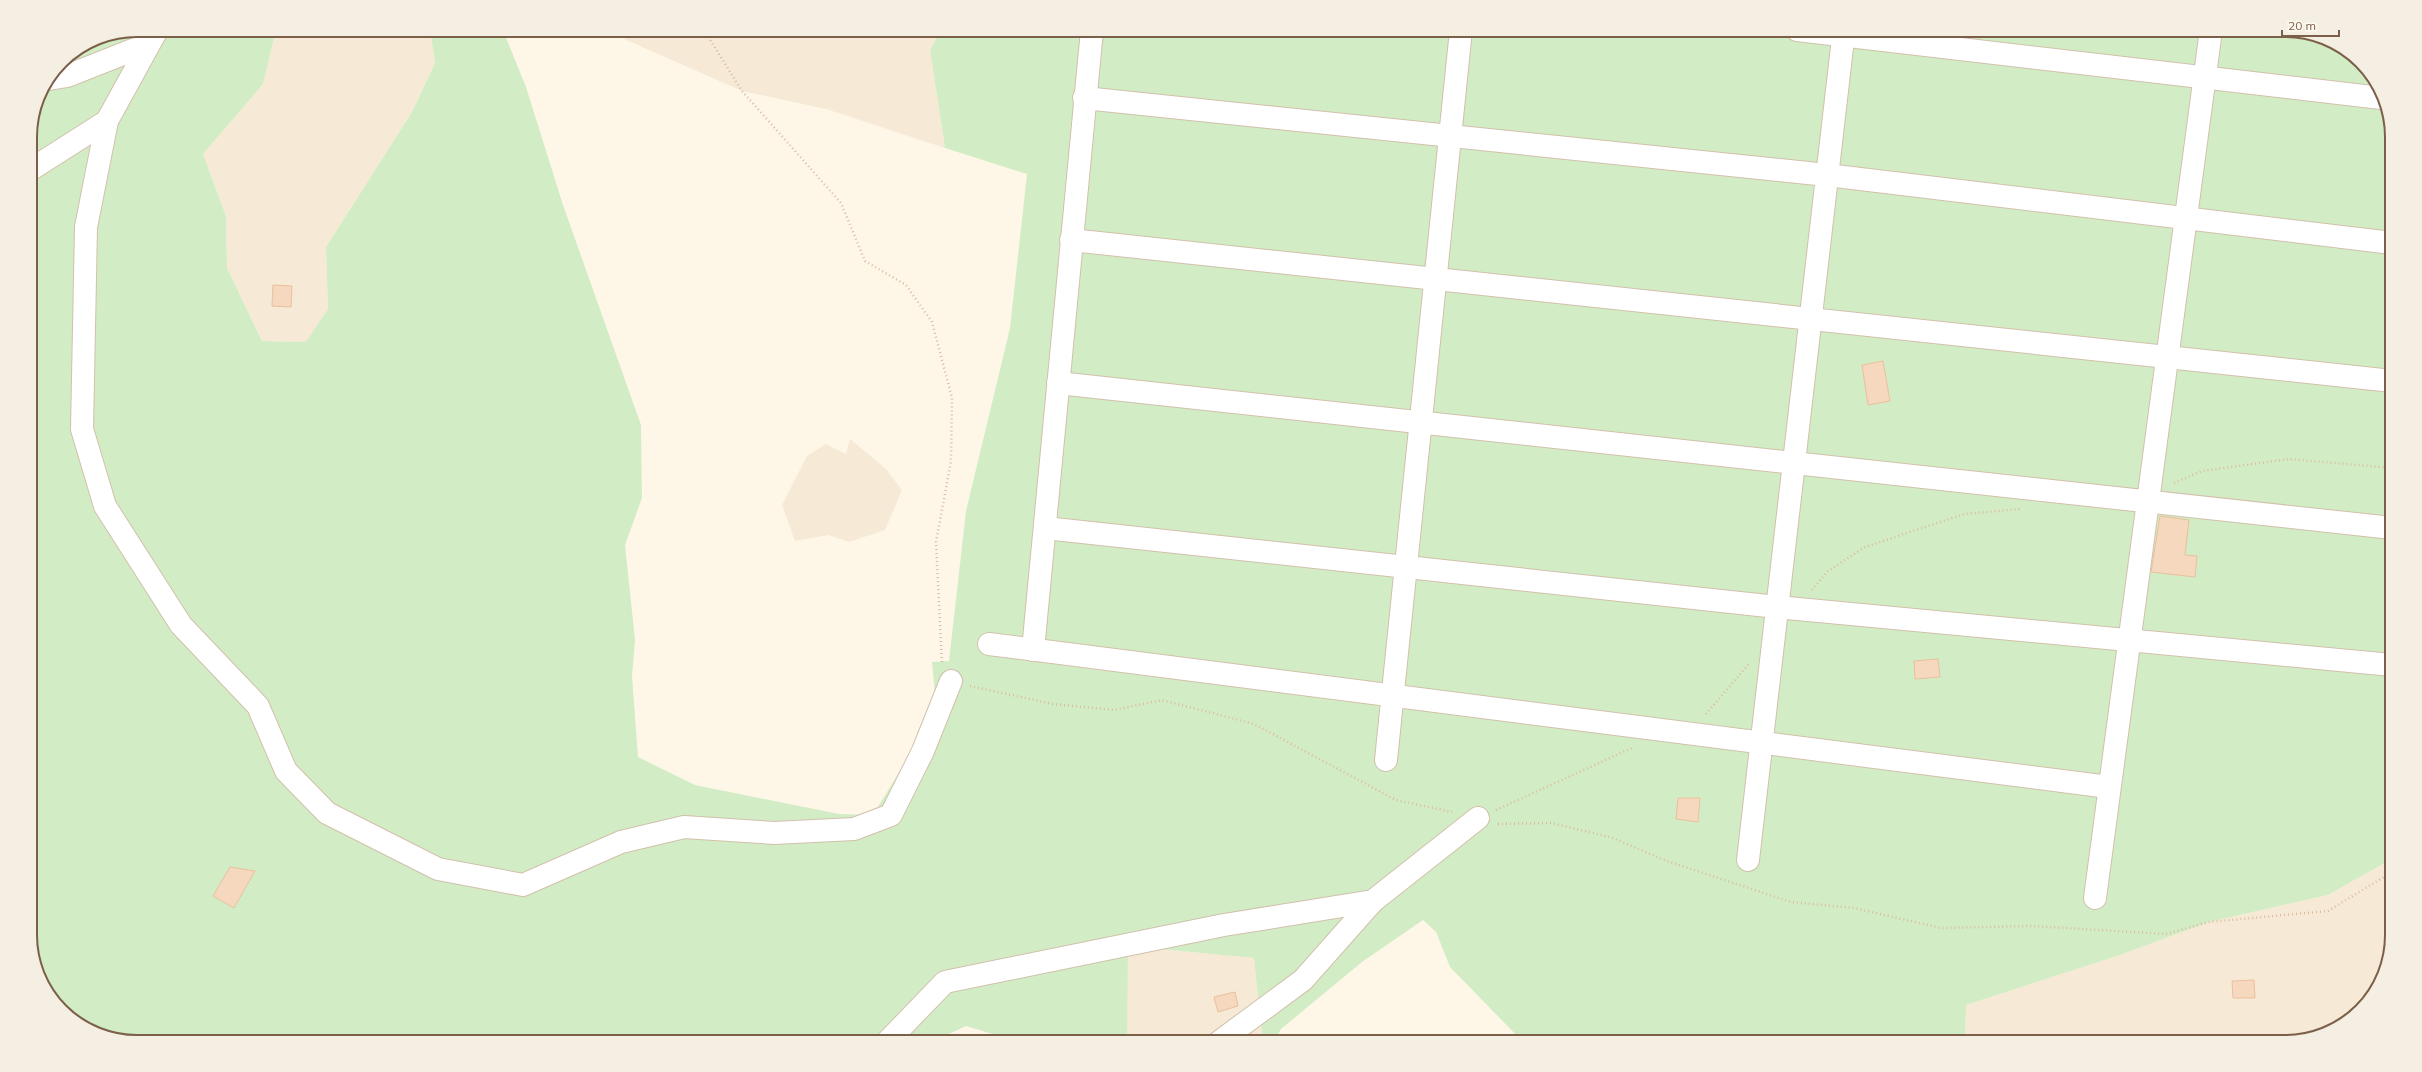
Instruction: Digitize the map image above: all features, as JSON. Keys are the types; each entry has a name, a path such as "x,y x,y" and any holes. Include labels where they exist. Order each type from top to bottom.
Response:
{"street":[{"path":"57,78 67,76 152,37"},
{"path":"152,37 107,121 86,227 82,429 105,506 181,625 258,706 286,771 327,813 438,869 524,885 621,842 684,827 774,833 854,829 891,815 923,751 951,681"},
{"path":"1033,650 1084,98 1091,37"},
{"path":"1386,760 1460,37"},
{"path":"1748,860 1774,635 1786,608 1794,463 1842,37"},
{"path":"1883,37 2376,97"},
{"path":"2094,898 2210,37"},
{"path":"1084,98 1827,175 2385,242"},
{"path":"37,166 107,121"},
{"path":"1071,240 2385,380"},
{"path":"1058,383 1794,463 2148,498 2385,527"},
{"path":"1045,528 1786,608 2385,664"},
{"path":"989,644 2109,787"},
{"path":"1228,1035 1303,980 1373,901 1478,818"},
{"path":"894,1035 945,982 1224,925 1373,901"}],"path":[{"path":"2148,498 2202,471 2289,459 2385,467"},
{"path":"1786,608 1828,571 1865,547 1964,514 2023,509"},
{"path":"1705,715 1774,635"},
{"path":"1478,818 1641,744"}],"shaded area":[{"path":"274,37 431,37 435,63 412,112 326,247 328,309 307,342 262,341 227,268 226,216 203,154 263,84"},
{"path":"627,37 937,37 930,50 945,148 826,109 742,91 624,39"},
{"path":"850,439 885,468 902,490 885,530 849,542 828,535 795,541 782,505 807,456 826,444 846,454"},
{"path":"2385,863 2385,935 2382,961 2372,985 2360,1001 2341,1018 2317,1030 2292,1035 1965,1035 1966,1005 2120,955 2209,922 2328,895"},
{"path":"1127,946 1255,958 1262,1035 1127,1035"}],"green space":[{"path":"130,37 274,37 263,84 203,154 226,216 227,268 262,341 306,342 328,309 326,247 412,112 435,63 431,37 506,37 526,87 563,205 641,425 642,498 625,545 635,640 632,676 638,757 695,785 839,814 873,815 917,743 917,733 935,696 932,662 949,661 966,511 1010,328 1027,174 945,148 930,50 937,37 2292,37 2317,42 2335,50 2356,66 2372,87 2382,111 2385,130 2385,863 2328,895 2209,922 2120,955 1966,1005 1965,1035 1516,1035 1450,967 1436,932 1423,920 1362,962 1281,1029 1278,1035 1262,1035 1254,958 1128,946 1127,1035 996,1035 966,1026 947,1035 130,1035 105,1030 87,1022 66,1006 47,979 42,967 37,942 37,130 40,111 50,87 71,62 93,47 105,42"}],"building":[{"path":"273,285 292,286 291,307 272,306"},
{"path":"1883,361 1890,401 1868,405 1862,365"},
{"path":"2160,516 2189,520 2185,555 2197,556 2195,577 2151,572"},
{"path":"1938,659 1940,677 1915,679 1914,661"},
{"path":"1678,798 1700,798 1698,822 1676,819"},
{"path":"230,867 255,871 234,908 213,896"},
{"path":"2254,980 2255,998 2233,998 2232,981"},
{"path":"1235,992 1238,1006 1218,1012 1214,997"}]}
